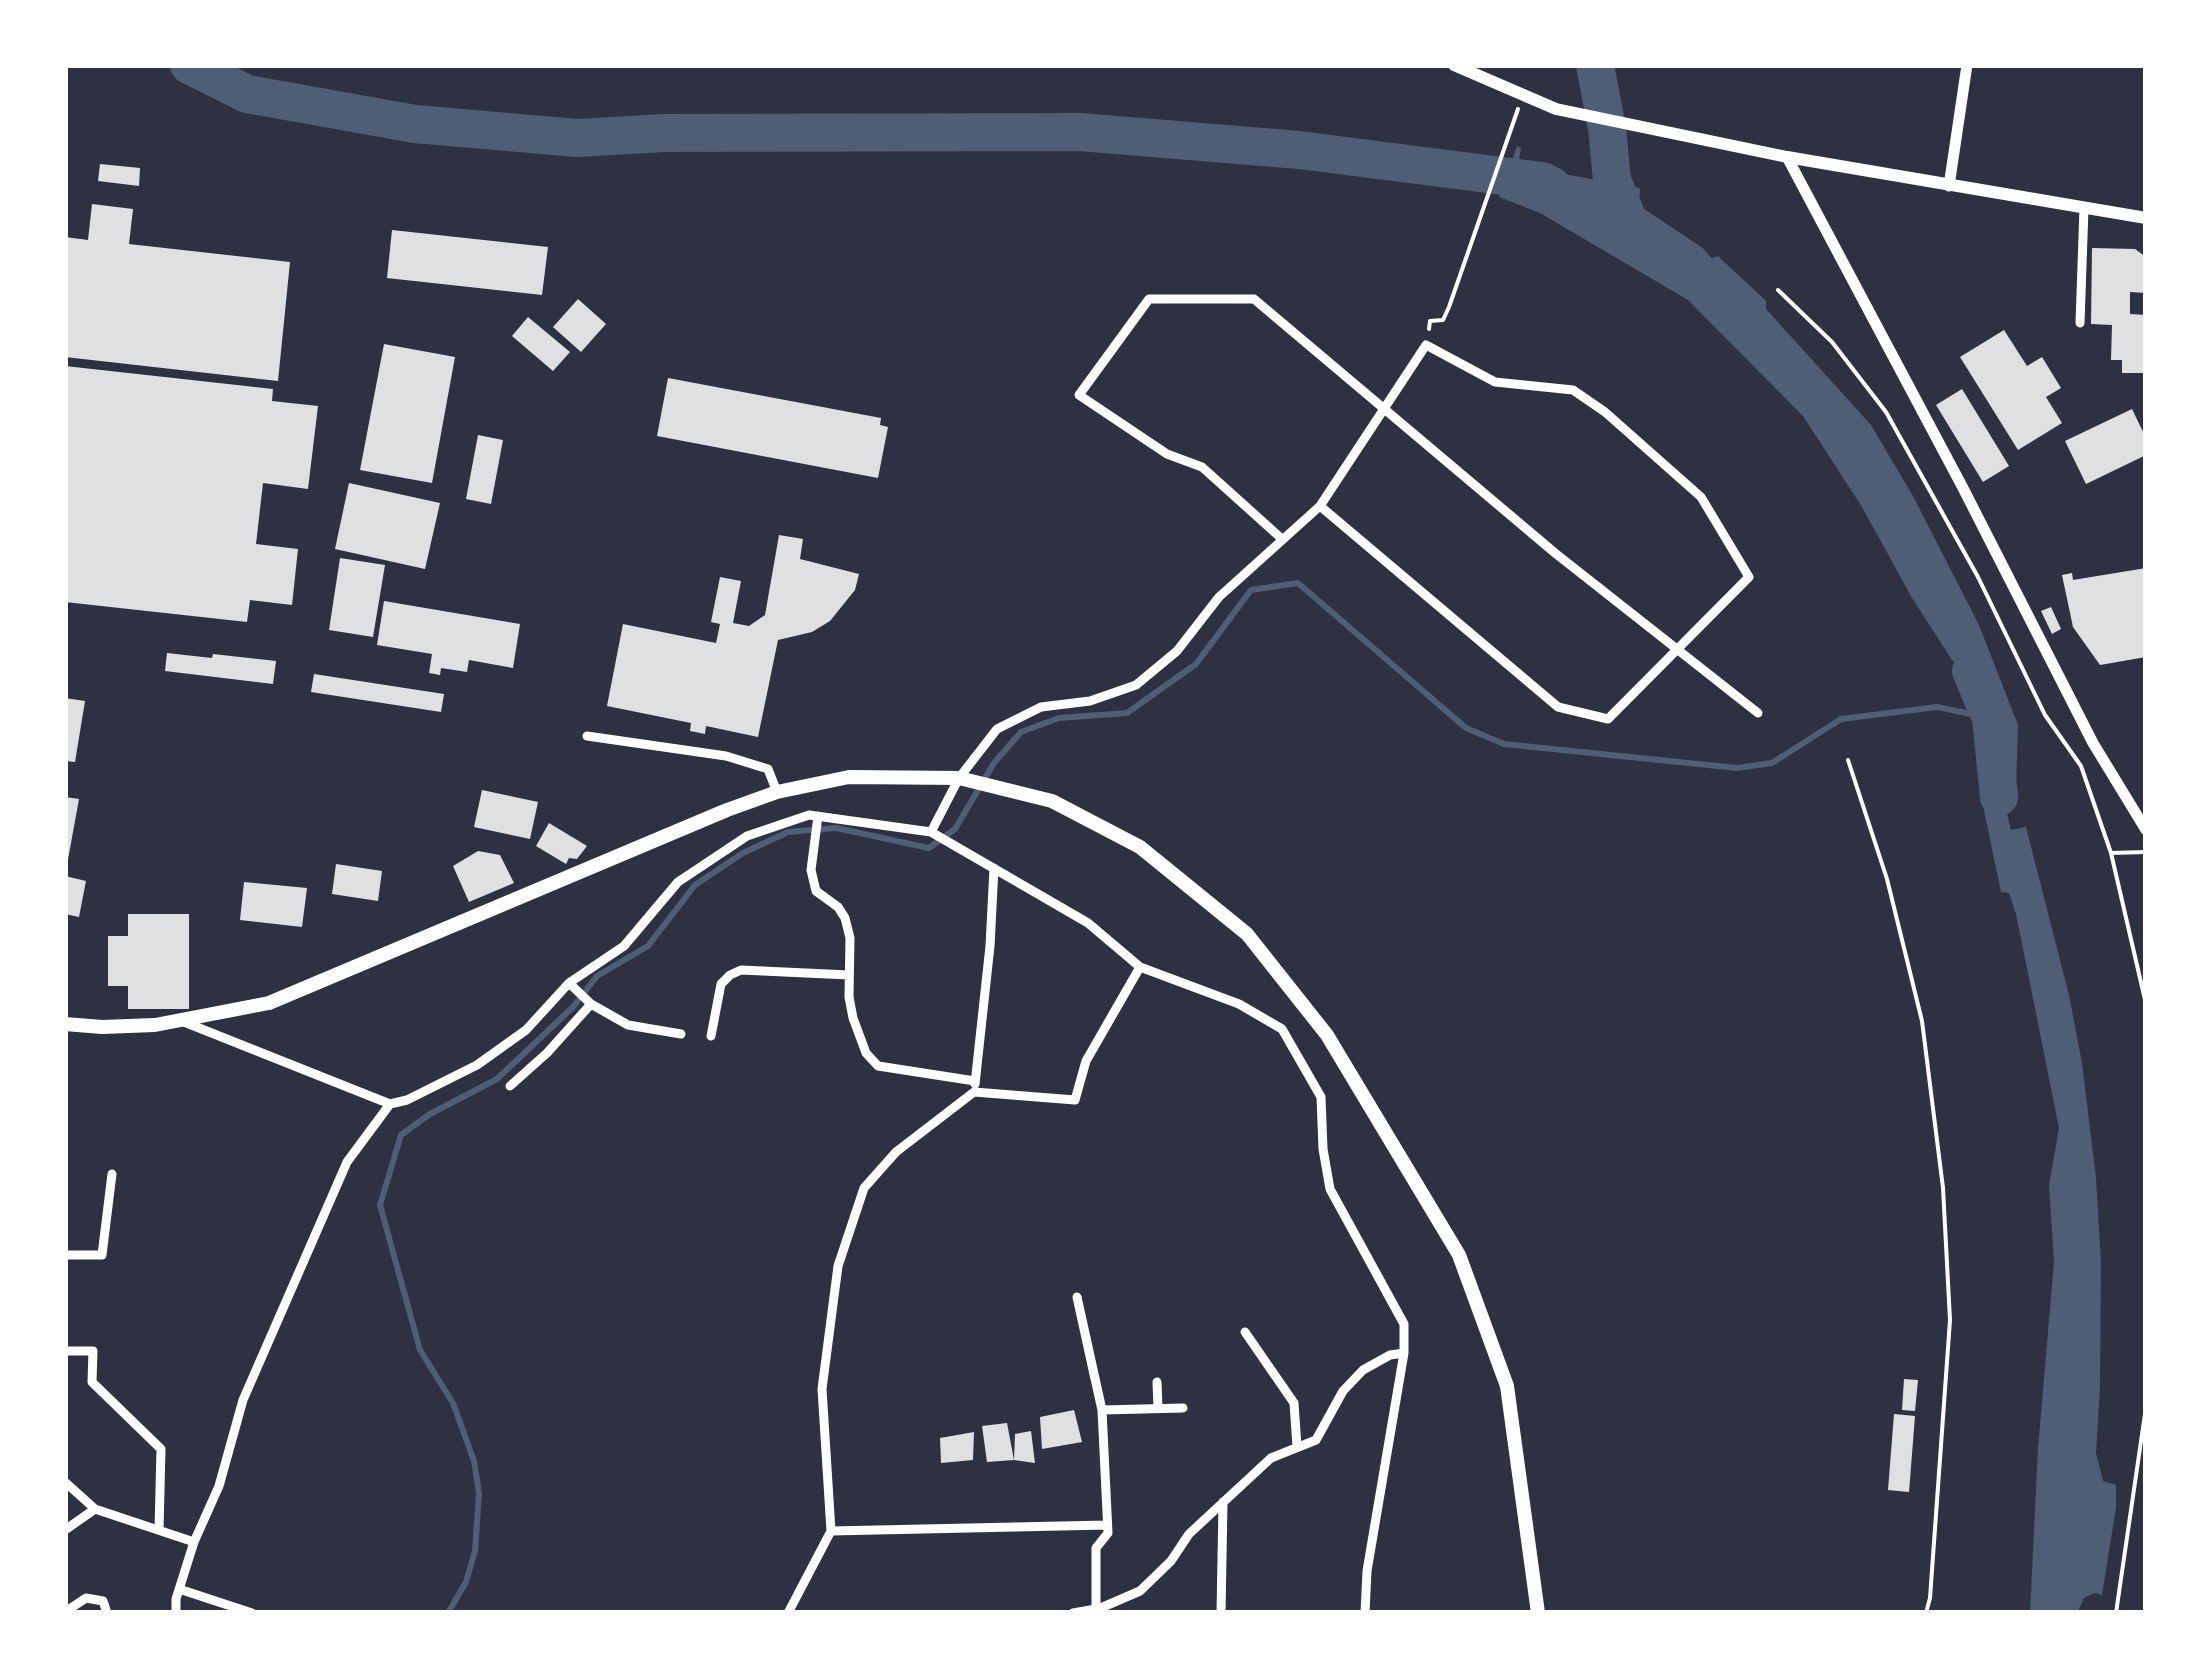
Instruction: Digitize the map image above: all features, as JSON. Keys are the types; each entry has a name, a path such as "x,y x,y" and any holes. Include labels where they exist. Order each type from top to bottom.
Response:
{"main road":[{"path":"1454,65 1556,109 1787,157 2146,218"},
{"path":"65,1024 154,1026 270,1003 708,817 777,792 849,777 958,778 1052,801 1140,847 1247,934 1327,1035 1459,1255 1507,1386 1538,1613"}],"street":[{"path":"1949,186 1967,65"},
{"path":"1787,157 1964,488 2092,742 2146,830"},
{"path":"2080,324 2084,208"},
{"path":"1282,539 1202,467 1167,454 1079,395 1149,298 1254,300 1554,553 1758,713"},
{"path":"931,832 958,778 997,728 1041,707 1090,701 1136,685 1177,651 1219,597 1320,506 1426,345 1495,382 1573,390 1605,412 1701,496 1749,577 1608,718 1558,706 1320,506"},
{"path":"587,736 726,756 768,769 777,792"},
{"path":"181,1020 390,1104 407,1100 477,1065 526,1030 569,983 624,946 678,882 747,836 809,814 931,832 1088,923 1140,968 1239,1004 1282,1029 1321,1097 1323,1149 1330,1189 1404,1324 1404,1354 1368,1571 1365,1613"},
{"path":"818,816 811,870 816,891 838,907 845,918 850,938 853,1018 866,1052 878,1066 975,1086 1075,1100 1086,1061 1140,968"},
{"path":"788,1613 831,1531 822,1389 838,1266 864,1188 896,1152 975,1086 994,868"},
{"path":"711,1036 721,984 741,970 849,975"},
{"path":"569,983 591,1004 628,1025 682,1034"},
{"path":"510,1086 548,1053 591,1004"},
{"path":"176,1613 194,1542 219,1486 244,1400 347,1162 390,1104"},
{"path":"65,1256 102,1255 112,1174"},
{"path":"1095,1379 1077,1298 1102,1410 1108,1533 1096,1548 1096,1611"},
{"path":"1245,1332 1294,1403 1297,1447"},
{"path":"65,1351 93,1351 92,1382 161,1449 159,1530"},
{"path":"1074,1613 1096,1611 1140,1590 1172,1561 1189,1534 1272,1458 1316,1440 1343,1391 1363,1370 1390,1356 1404,1354"},
{"path":"1156,1382 1158,1408"},
{"path":"1102,1410 1183,1408"},
{"path":"65,1482 96,1510 194,1542"},
{"path":"1221,1613 1223,1502"},
{"path":"65,1530 96,1510"},
{"path":"831,1531 1108,1525"},
{"path":"179,1589 252,1613"},
{"path":"65,1612 86,1598 103,1601 107,1613"}],"path":[{"path":"1426,345 1430,321 1443,320 1449,306 1512,124"},
{"path":"1778,290 1832,342 1886,412 1978,578 2045,716 2082,766 2111,853 2146,1004"},
{"path":"1848,760 1888,879 1922,1021 1943,1188 1950,1320 1926,1613"},
{"path":"2111,853 2146,852"},
{"path":"2116,1613 2146,1408"}],"water":[{"path":"1517,146 1521,148 1519,160 1548,166 1548,171 1640,188 1639,206 1650,229 1666,244 1663,252 1675,258 1684,254 1697,260 1705,254 1710,259 1718,256 1766,301 1766,309 1871,425 1913,496 1979,625 2018,725 2016,790 2002,793 2011,830 2026,827 2069,995 2096,1178 2101,1263 2096,1453 2103,1481 2116,1485 2116,1508 2102,1595 2094,1593 2084,1598 2077,1613 2030,1613 2038,1448 2054,1262 2049,1185 2059,1128 2016,914 2009,893 2001,892 1980,791 1999,734 1965,671 1952,660 1912,598 1862,507 1803,416 1688,300 1540,213 1499,197"}],"building":[{"path":"100,164 140,168 139,186 98,181"},
{"path":"92,204 133,209 129,244 290,262 278,381 65,357 65,237 88,240"},
{"path":"392,230 548,247 542,295 387,278"},
{"path":"2092,248 2135,249 2146,257 2146,293 2130,292 2130,314 2146,315 2146,373 2122,373 2122,360 2111,360 2112,325 2091,324"},
{"path":"578,299 606,324 581,352 553,327"},
{"path":"528,317 570,352 553,371 512,336"},
{"path":"2004,330 2027,366 2042,357 2061,388 2046,397 2062,423 2018,450 1960,357"},
{"path":"384,344 455,357 432,483 360,470"},
{"path":"65,366 273,389 272,401 318,406 308,489 263,483 256,544 298,549 292,605 250,600 247,622 65,602"},
{"path":"668,378 881,418 880,425 888,427 878,478 657,436"},
{"path":"1962,389 2009,466 1983,482 1936,405"},
{"path":"2132,409 2146,438 2146,455 2086,484 2065,441"},
{"path":"478,435 503,440 491,504 466,499"},
{"path":"349,483 440,503 425,569 335,549"},
{"path":"779,535 803,539 800,559 859,574 855,590 830,621 812,632 778,640 758,737 706,726 705,734 690,731 691,723 607,706 623,624 716,643 720,624 711,622 720,577 741,581 733,623 749,626 765,615"},
{"path":"340,558 385,565 373,637 329,630"},
{"path":"2146,568 2146,657 2100,665 2073,627 2062,575 2072,573 2073,580"},
{"path":"384,601 520,624 513,668 469,660 467,672 441,668 440,675 429,673 432,654 377,645"},
{"path":"2051,607 2061,629 2052,634 2041,611"},
{"path":"167,653 276,661 273,684 165,671"},
{"path":"314,674 444,694 441,712 311,692"},
{"path":"65,698 85,701 75,762 65,761"},
{"path":"482,790 538,802 530,839 474,827"},
{"path":"65,797 79,799 67,865 65,865"},
{"path":"549,823 587,846 577,859 569,858 566,864 536,846"},
{"path":"478,851 500,855 514,883 469,902 453,866"},
{"path":"336,864 382,871 378,901 332,894"},
{"path":"65,876 86,881 79,917 65,914"},
{"path":"244,882 307,888 302,927 240,920"},
{"path":"128,914 189,914 189,1009 128,1009 128,986 108,986 108,936 128,936"},
{"path":"1904,1379 1918,1380 1915,1411 1902,1410"},
{"path":"1074,1410 1082,1442 1042,1449 1040,1417"},
{"path":"1894,1414 1915,1416 1909,1492 1888,1490"},
{"path":"1007,1423 1014,1460 987,1462 982,1426"},
{"path":"1031,1431 1035,1463 1014,1460 1015,1434"},
{"path":"974,1432 973,1460 941,1463 940,1438"}],"waterway":[{"path":"189,65 247,94 415,124 577,138 665,133 1080,132 1299,150 1542,181 1552,186"},
{"path":"1595,65 1612,180 1628,220"},
{"path":"1625,219 1691,263 1714,291"},
{"path":"448,1613 466,1582 475,1551 479,1493 474,1461 453,1403 420,1350 380,1205 401,1135 430,1114 497,1079 573,1007 597,976 648,946 695,885 743,853 788,832 836,828 929,848 955,829 994,763 1021,732 1059,718 1127,713 1196,664 1251,590 1298,583 1466,728 1504,744 1737,768 1772,763 1841,719 1937,707 1991,718"},
{"path":"1971,671 1991,718 1999,797"}]}
